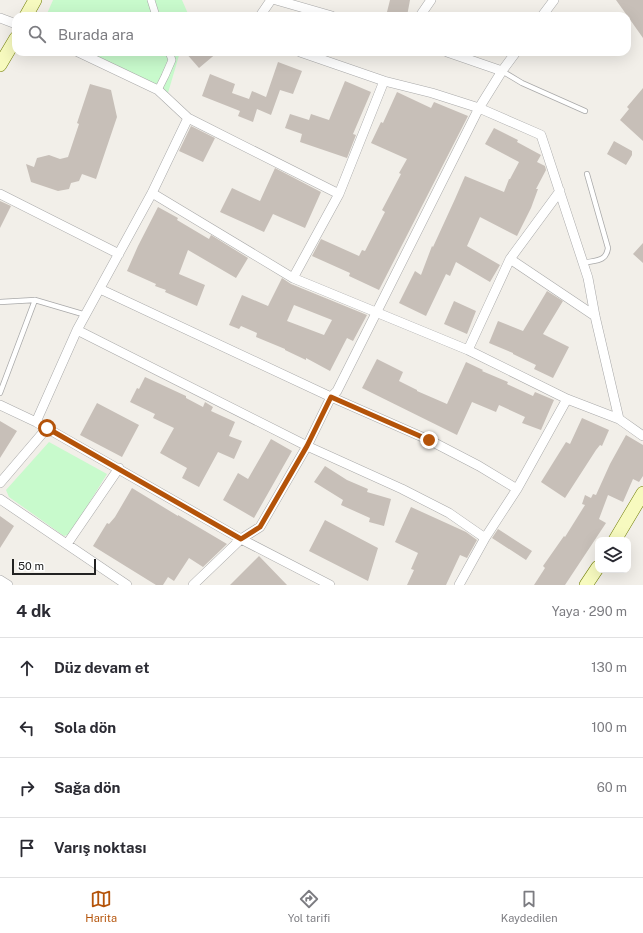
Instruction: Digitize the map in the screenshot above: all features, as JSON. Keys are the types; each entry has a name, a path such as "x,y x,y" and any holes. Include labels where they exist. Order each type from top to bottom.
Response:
{"main road":[{"path":"28,12 35,0"},
{"path":"0,65 12,45"},
{"path":"617,537 643,493"},
{"path":"586,585 595,572"}],"street":[{"path":"151,0 155,12"},
{"path":"263,12 271,0"},
{"path":"276,0 318,12"},
{"path":"423,12 431,0"},
{"path":"545,12 554,0"},
{"path":"0,18 12,22"},
{"path":"86,56 158,90 188,118 339,194"},
{"path":"158,90 166,76 172,60 170,56"},
{"path":"312,56 384,81 432,93 479,108 541,135 588,278 595,316 619,419"},
{"path":"459,56 502,71"},
{"path":"193,585 241,539 260,527 307,446 331,397 337,392 479,108 513,56"},
{"path":"293,278 339,194 384,81"},
{"path":"36,422 77,330 152,193 188,118"},
{"path":"468,350 510,259 560,191"},
{"path":"152,193 293,278 468,350 567,399 619,419 643,436"},
{"path":"0,194 119,254"},
{"path":"510,259 595,316"},
{"path":"100,289 331,397 429,440 479,466 517,489"},
{"path":"77,330 307,446 402,489 449,513 485,538"},
{"path":"459,585 485,538 517,489 567,399"},
{"path":"0,405 36,422 241,539 330,585"},
{"path":"0,483 47,428"},
{"path":"67,544 119,468"},
{"path":"0,499 127,585"},
{"path":"0,580 8,585"}],"lane":[{"path":"502,71 522,83 585,111"},
{"path":"583,263 603,259 607,255 608,248 587,174"},
{"path":"0,393 35,300"},
{"path":"0,302 35,300 86,315"}],"green space":[{"path":"53,0 182,0 187,12 48,12"},
{"path":"86,56 179,56 168,93"},
{"path":"49,442 107,474 70,534 64,536 9,497 6,490"}],"building":[{"path":"390,0 410,0 408,12 387,12"},
{"path":"616,0 643,0 643,38 631,21 631,12 625,12"},
{"path":"188,56 213,56 199,68"},
{"path":"278,62 302,71 293,94 280,90 271,115 257,109 253,122 238,116 240,111 202,96 210,74 235,84 232,93 249,99 252,91 266,97"},
{"path":"345,81 371,92 353,134 356,135 347,158 300,142 302,134 285,128 290,114 309,120 311,114 329,120"},
{"path":"90,84 111,90 117,117 96,179 82,174 79,181 71,183 69,189 58,191 31,182 26,164 34,167 37,158 49,155 60,159 68,157"},
{"path":"643,88 643,141 620,120 629,109 627,107"},
{"path":"397,92 431,108 434,102 468,116 379,290 349,276 350,273 312,256 321,239 359,256 362,250 365,251 385,212 382,210 401,174 399,173 407,159 371,143 381,122 383,123"},
{"path":"191,126 215,138 203,162 179,151"},
{"path":"494,128 518,140 517,142 541,155 537,162 545,166 546,170 536,189 538,189 531,208 517,236 480,217 467,246 500,265 490,282 456,262 450,276 446,274 426,316 399,303 415,271 421,275 432,246 433,247 465,176 504,192 509,179 519,162 485,144"},
{"path":"614,141 632,151 632,155 626,165 607,154"},
{"path":"275,168 321,192 305,228 273,214 264,232 220,212 232,188 260,201"},
{"path":"0,201 11,206 0,228"},
{"path":"158,207 178,218 177,220 209,239 211,235 248,258 236,278 188,250 179,274 205,285 197,306 165,292 166,290 155,286 156,284 127,271"},
{"path":"643,243 643,263 633,254"},
{"path":"282,278 291,284 367,315 353,341 347,338 330,371 306,358 306,360 285,349 256,337 257,333 241,326 239,329 229,325 242,295 268,306","holes":["294,305 332,320 324,335 287,321"]},
{"path":"547,291 563,301 543,334 569,347 553,378 534,369 536,365 489,343 498,321 523,331"},
{"path":"454,301 476,311 467,334 444,324"},
{"path":"377,359 403,372 399,381 417,391 447,404 466,362 533,396 535,392 554,400 541,430 522,423 525,417 499,405 496,412 472,402 457,435 362,388"},
{"path":"145,377 186,396 186,398 203,407 205,402 213,407 211,411 235,422 229,436 242,441 234,459 218,452 199,487 182,478 187,468 160,453 174,428 153,418 155,414 130,402 137,388 139,389"},
{"path":"97,403 139,425 122,457 80,435"},
{"path":"582,418 609,430 602,446 600,445 596,450 565,498 541,482 566,442 570,444"},
{"path":"0,421 17,431 0,458"},
{"path":"626,435 643,445 643,476 639,482 633,479 623,502 608,495 599,519 606,523 597,537 595,537 595,540 565,585 534,585 545,568 543,566 564,536 565,537 585,505 582,504 585,495 591,498 593,494 596,495 610,464"},
{"path":"271,439 292,451 254,518 223,500 238,473 248,479"},
{"path":"325,466 347,480 368,489 367,492 391,499 384,526 369,522 370,518 341,505 343,500 314,482"},
{"path":"132,488 227,544 203,567 189,558 174,581 168,577 163,585 156,585 93,546 107,523 109,524 115,517"},
{"path":"411,507 466,532 477,540 467,558 460,555 446,585 407,585 414,570 411,569 418,553 395,542"},
{"path":"0,516 14,526 0,548"},
{"path":"325,520 378,548 368,581 309,551"},
{"path":"498,529 532,551 526,560 492,538"},
{"path":"259,556 287,585 230,585"}],"route":[{"path":"47,428 241,539 260,527 307,446 331,397 429,440"}]}
